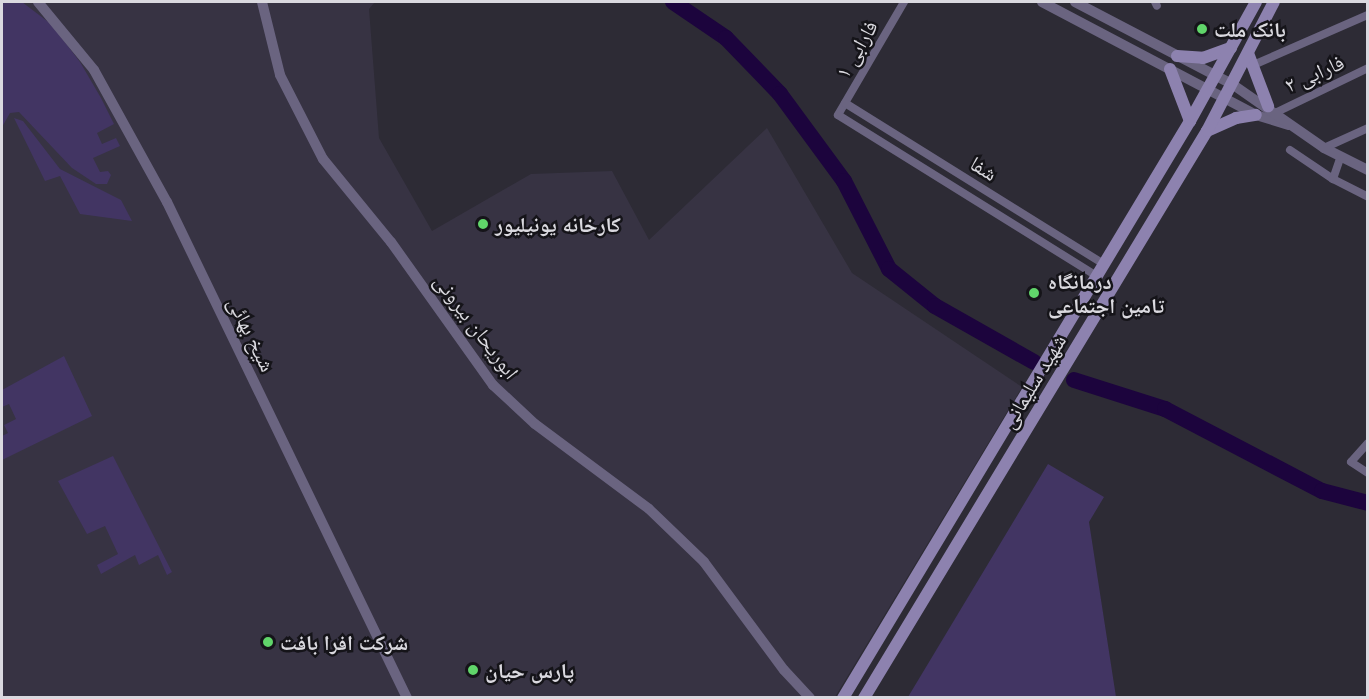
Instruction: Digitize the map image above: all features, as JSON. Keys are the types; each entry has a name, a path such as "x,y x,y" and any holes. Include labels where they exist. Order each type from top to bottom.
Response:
{"main road":[{"name":"شهید سلیمانی","path":"843,698 1190,121 1256,2"},
{"name":"شهید سلیمانی","path":"864,698 1207,131 1274,2"},
{"path":"1172,54 1203,58 1231,48"},
{"path":"1248,53 1251,66 1272,109"},
{"path":"1164,66 1190,121"},
{"path":"1207,131 1236,118 1256,115"}],"street":[{"name":"شیخ بهائی","path":"38,2 94,70 167,202 407,698"},
{"name":"ابوریحان بیرونی","path":"262,2 280,75 323,159 391,242 493,385 535,424 649,510 704,562 784,670 810,698"},
{"name":"فارابی ۱","path":"838,115 904,2"},
{"path":"1042,2 1256,115 1289,125"},
{"path":"1074,2 1232,84 1272,109 1289,125 1324,148 1368,170"},
{"path":"1251,66 1368,15"},
{"path":"1164,66 1172,54"},
{"name":"فارابی ۲","path":"1272,109 1368,68"},
{"name":"شفا","path":"845,103 1104,264"},
{"name":"شفا","path":"838,115 1097,276"},
{"path":"1324,148 1368,128"},
{"path":"1290,150 1333,179 1368,197"},
{"path":"1333,179 1341,156"},
{"path":"1001,216 1008,204"},
{"path":"1079,265 1087,253"},
{"path":"1368,443 1351,462 1368,472"}],"shaded area":[{"path":"2,2 375,2 369,9 379,138 432,231 531,174 612,171 649,240 767,128 852,273 1022,387 835,697 2,697"},
{"path":"2,2 22,2 51,24 80,62 101,98 114,124 97,133 102,144 116,138 120,146 93,158 100,172 108,171 111,175 107,184 96,184 72,168 19,112 10,113 2,127"},
{"path":"14,118 23,121 60,169 121,200 132,221 80,214 60,176 45,181"},
{"path":"64,356 92,416 2,460 2,436 8,433 4,425 16,419 9,404 2,407 2,390"},
{"path":"113,456 172,572 167,575 158,555 139,565 135,555 101,574 97,565 118,554 105,526 87,534 58,481"},
{"path":"1048,464 1104,497 1089,522 1116,697 908,697"}],"waterway":[{"path":"673,2 726,38 780,94 844,181 889,269 935,306 1034,362"},
{"path":"1074,380 1165,409 1322,491 1368,503"}],"place":[{"name":"بانک ملت","path":"1202,29"},
{"name":"کارخانه یونیلیور","path":"483,224"},
{"name":"درمانگاه تامین اجتماعی","path":"1034,293"},
{"name":"شرکت افرا بافت","path":"268,642"},
{"name":"پارس حیان","path":"473,670"}]}
